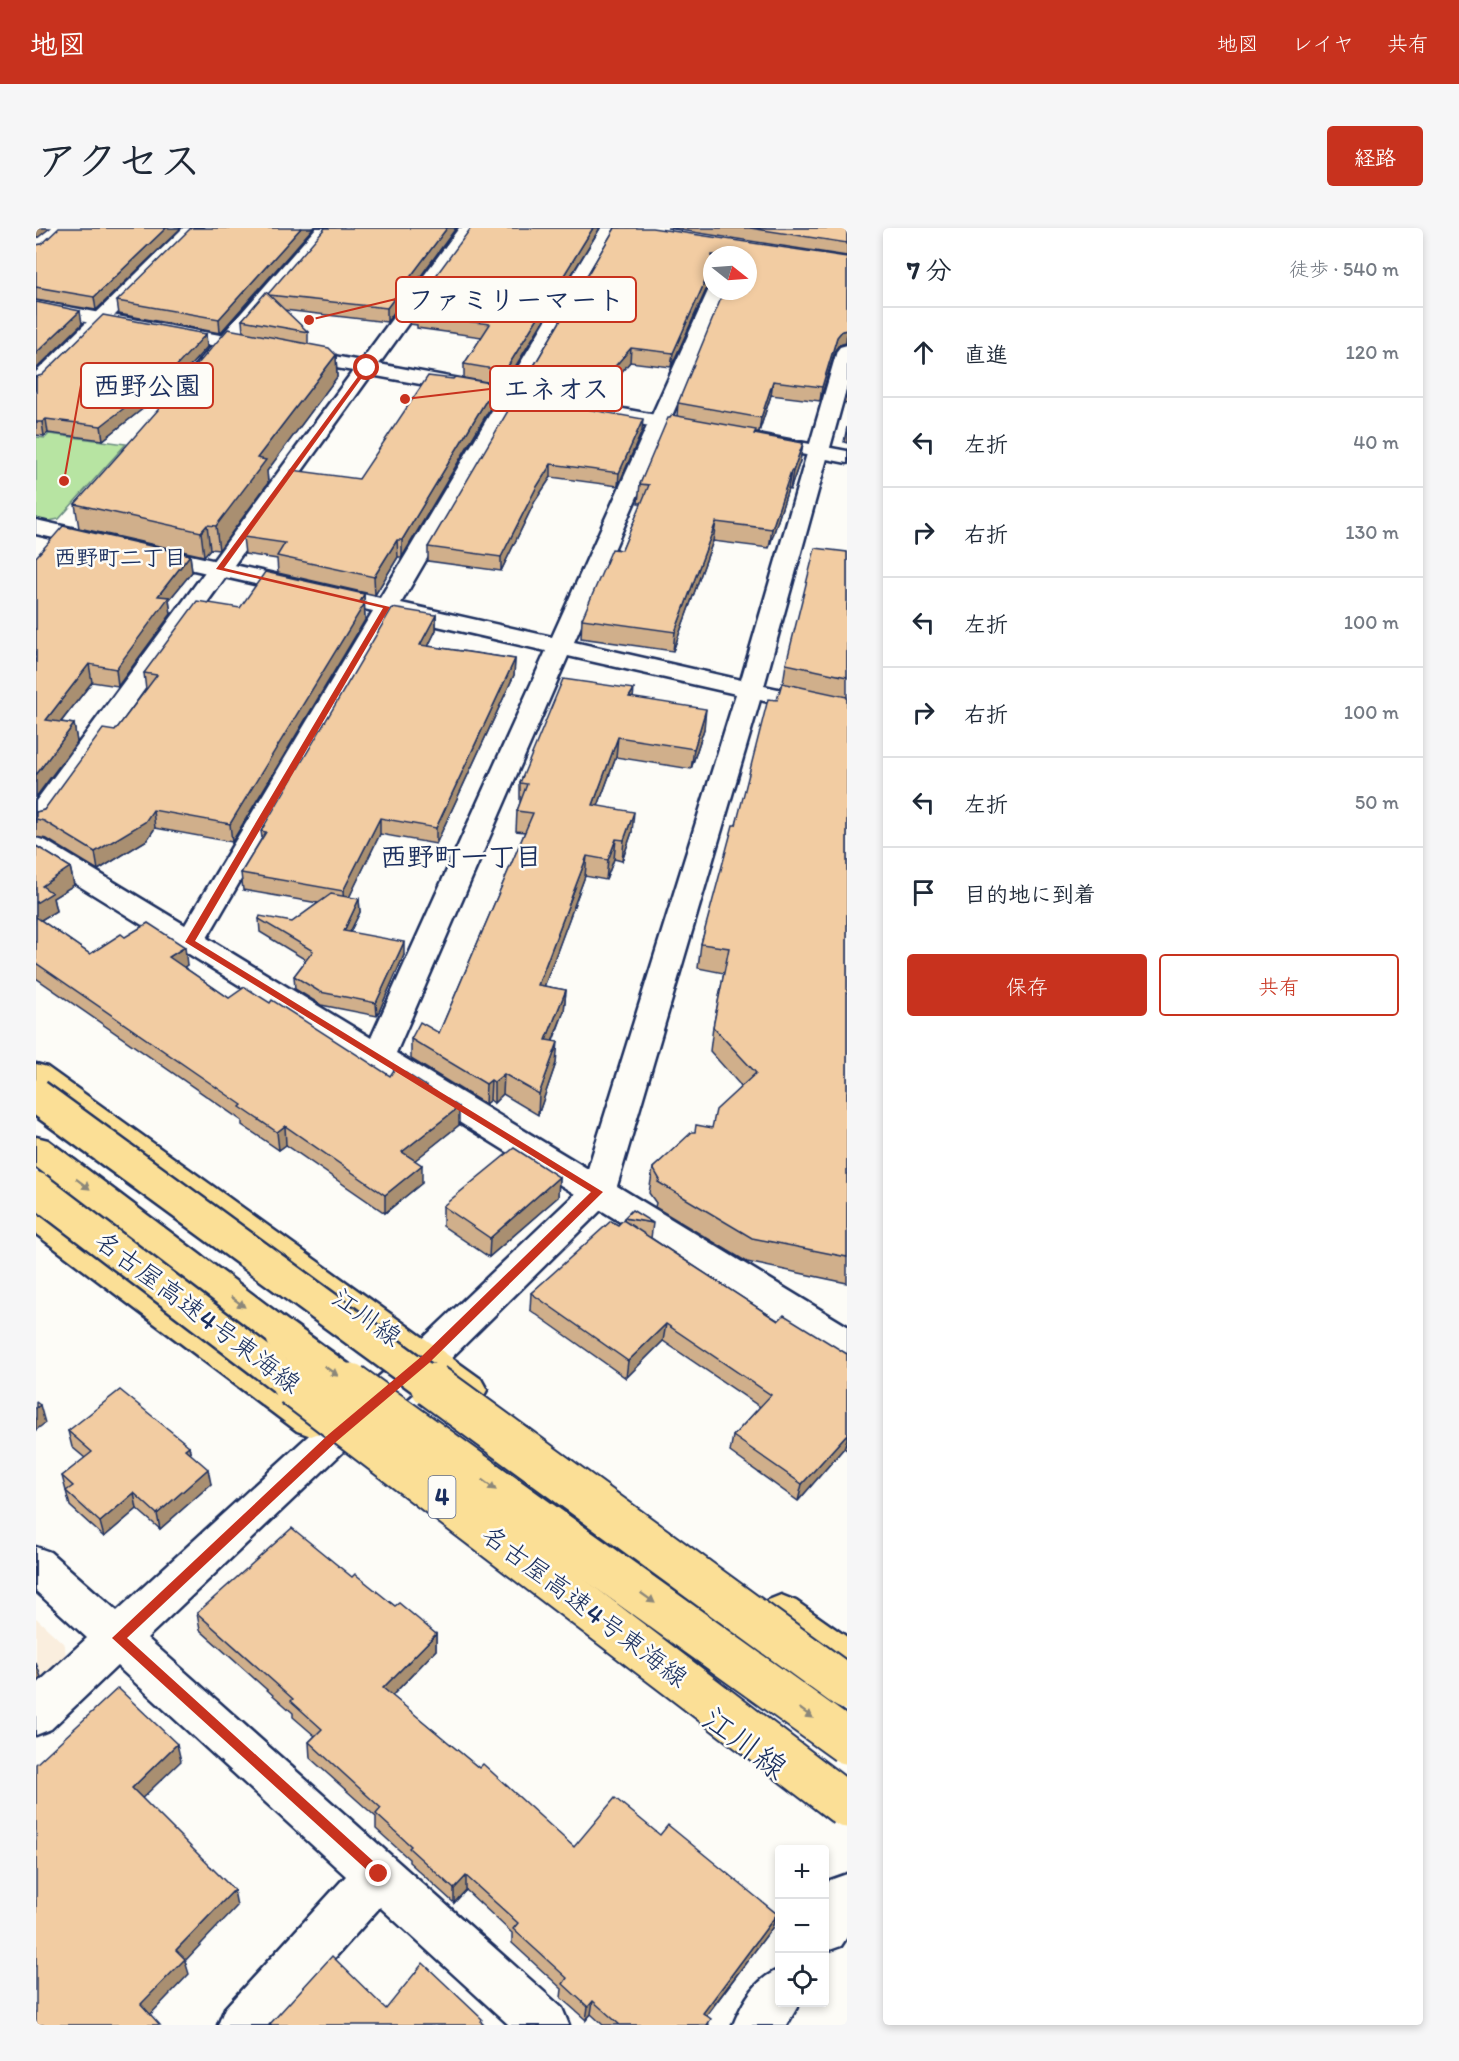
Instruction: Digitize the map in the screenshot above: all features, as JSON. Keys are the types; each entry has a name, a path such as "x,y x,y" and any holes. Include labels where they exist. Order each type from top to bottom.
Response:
{"main road":[{"name":"江川線","path":"36,1075 425,1360 847,1661"},
{"path":"36,1096 847,1688"},
{"path":"36,1149 283,1337 847,1742"},
{"name":"名古屋高速4号東海線","path":"36,1189 847,1806"},
{"name":"江川線","path":"36,1216 847,1818"}],"street":[{"path":"36,383 193,228"},
{"path":"196,377 325,228"},
{"path":"36,820 468,228"},
{"path":"190,942 512,395 619,229"},
{"path":"378,1057 713,300"},
{"path":"36,307 833,454"},
{"path":"36,1714 333,1437 425,1360 598,1192 750,691 833,454 847,351"},
{"path":"36,526 847,712"},
{"path":"36,847 847,1344"},
{"path":"36,1565 546,2025"},
{"path":"242,2025 379,1874"},
{"path":"829,1923 847,1897"},
{"path":"757,2025 775,2000"}],"shaded area":[{"path":"36,1618 65,1645 66,1663 36,1691"}],"green space":[{"path":"49,434 126,444 59,519 48,521 36,519 36,437 45,438"}],"building":[{"path":"59,228 166,228 94,297 36,287 36,245 42,244"},
{"path":"191,228 301,228 219,319 117,301"},
{"path":"325,228 447,228 387,308 269,295"},
{"path":"471,228 593,228 505,371 464,364 490,324 417,315 419,312 410,311"},
{"path":"615,228 652,228 847,257 847,330 842,331 837,337 822,387 773,381 761,418 678,403 720,300 757,300 757,246 703,246 703,286 673,353 631,348 596,388 528,376"},
{"path":"750,228 847,228 847,243"},
{"path":"266,292 308,332 242,320"},
{"path":"36,302 80,311 36,353"},
{"path":"103,315 206,334 172,371 101,426 46,419 36,422 36,377 42,375"},
{"path":"228,329 329,348 336,355 257,458 266,460 216,526 207,525 201,532 75,504 165,402"},
{"path":"428,376 453,379 455,377 496,384 402,540 397,540 374,577 277,556 285,543 243,537 292,470 359,479"},
{"path":"519,392 584,404 581,408 643,419 619,473 551,464 536,488 501,557 428,547"},
{"path":"672,415 756,430 754,434 803,443 772,529 716,522 675,632 582,619 612,549 622,550 649,485 640,484 668,418"},
{"path":"63,526 190,555 158,596 169,597 116,669 89,664 46,720 74,724 36,775 36,557"},
{"path":"815,548 847,552 847,677 786,664"},
{"path":"265,572 364,594 360,602 365,603 230,824 153,810 145,822 95,852 44,821 36,819 36,812 44,810 103,729 115,731 157,675 144,673 197,601 240,608"},
{"path":"392,608 436,615 420,645 515,659 436,828 380,818 343,891 241,873 266,832 261,831"},
{"path":"563,679 634,689 629,697 706,709 694,749 618,737 593,805 634,812 624,840 616,839 608,860 587,856 538,985 566,990 546,1040 558,1042 539,1094 504,1074 494,1082 491,1080 486,1084 411,1039 420,1022 439,1033 533,813 517,811 527,784 520,783"},
{"path":"782,683 847,697 847,1257 752,1238 658,1182 660,1180 653,1168 692,1132 695,1132 696,1125 712,1128 716,1110 756,1073 713,1027 729,948 701,944 733,825 736,825 768,699 777,700"},
{"path":"36,846 70,867 42,886 52,893 36,903"},
{"path":"331,894 359,899 344,931 404,942 376,1003 320,992 294,976 313,951 259,919 260,916 292,922"},
{"path":"36,917 90,954 121,934 125,937 148,923 185,947 169,957 229,998 245,987 270,1003 272,1000 390,1076 396,1067 459,1107 402,1152 422,1165 385,1195 285,1126 277,1132 240,1107 242,1105 36,963"},
{"path":"514,1148 559,1177 490,1238 443,1206"},
{"path":"632,1210 653,1223 624,1218"},
{"path":"623,1220 778,1321 784,1315 847,1354 847,1434 802,1484 733,1436 771,1395 666,1324 628,1361 531,1293 611,1221 618,1225"},
{"path":"120,1390 189,1446 185,1449 208,1469 157,1514 134,1493 100,1522 66,1491 73,1486 62,1476 92,1452 68,1431"},
{"path":"292,1528 352,1577 355,1574 395,1606 399,1603 436,1634 383,1688 479,1768 483,1764 574,1847 615,1798 660,1835 668,1825 775,1912 775,1917 703,2013 711,2019 707,2025 620,2025 593,2001 588,2007 563,1984 567,1978 513,1929 518,1923 466,1876 454,1889 409,1848 411,1846 376,1814 381,1808 309,1742 322,1729 291,1701 293,1699 197,1613"},
{"path":"118,1688 177,1744 132,1788 234,1890 176,1950 185,1959 141,2004 160,2025 36,2025 36,1764"},
{"path":"332,1956 386,2009 423,1963 482,2019 481,2022 484,2025 269,2025"}],"place":[{"name":"ファミリーマート","path":"309,320"},
{"name":"エネオス","path":"405,399"},
{"name":"西野公園","path":"64,481"}],"district":[{"name":"西野町二丁目","path":"120,557"},
{"name":"西野町一丁目","path":"461,857"}],"route":[{"path":"367,368 220,569 387,607 190,942 598,1192 425,1360 333,1437 119,1638 379,1874"}]}
